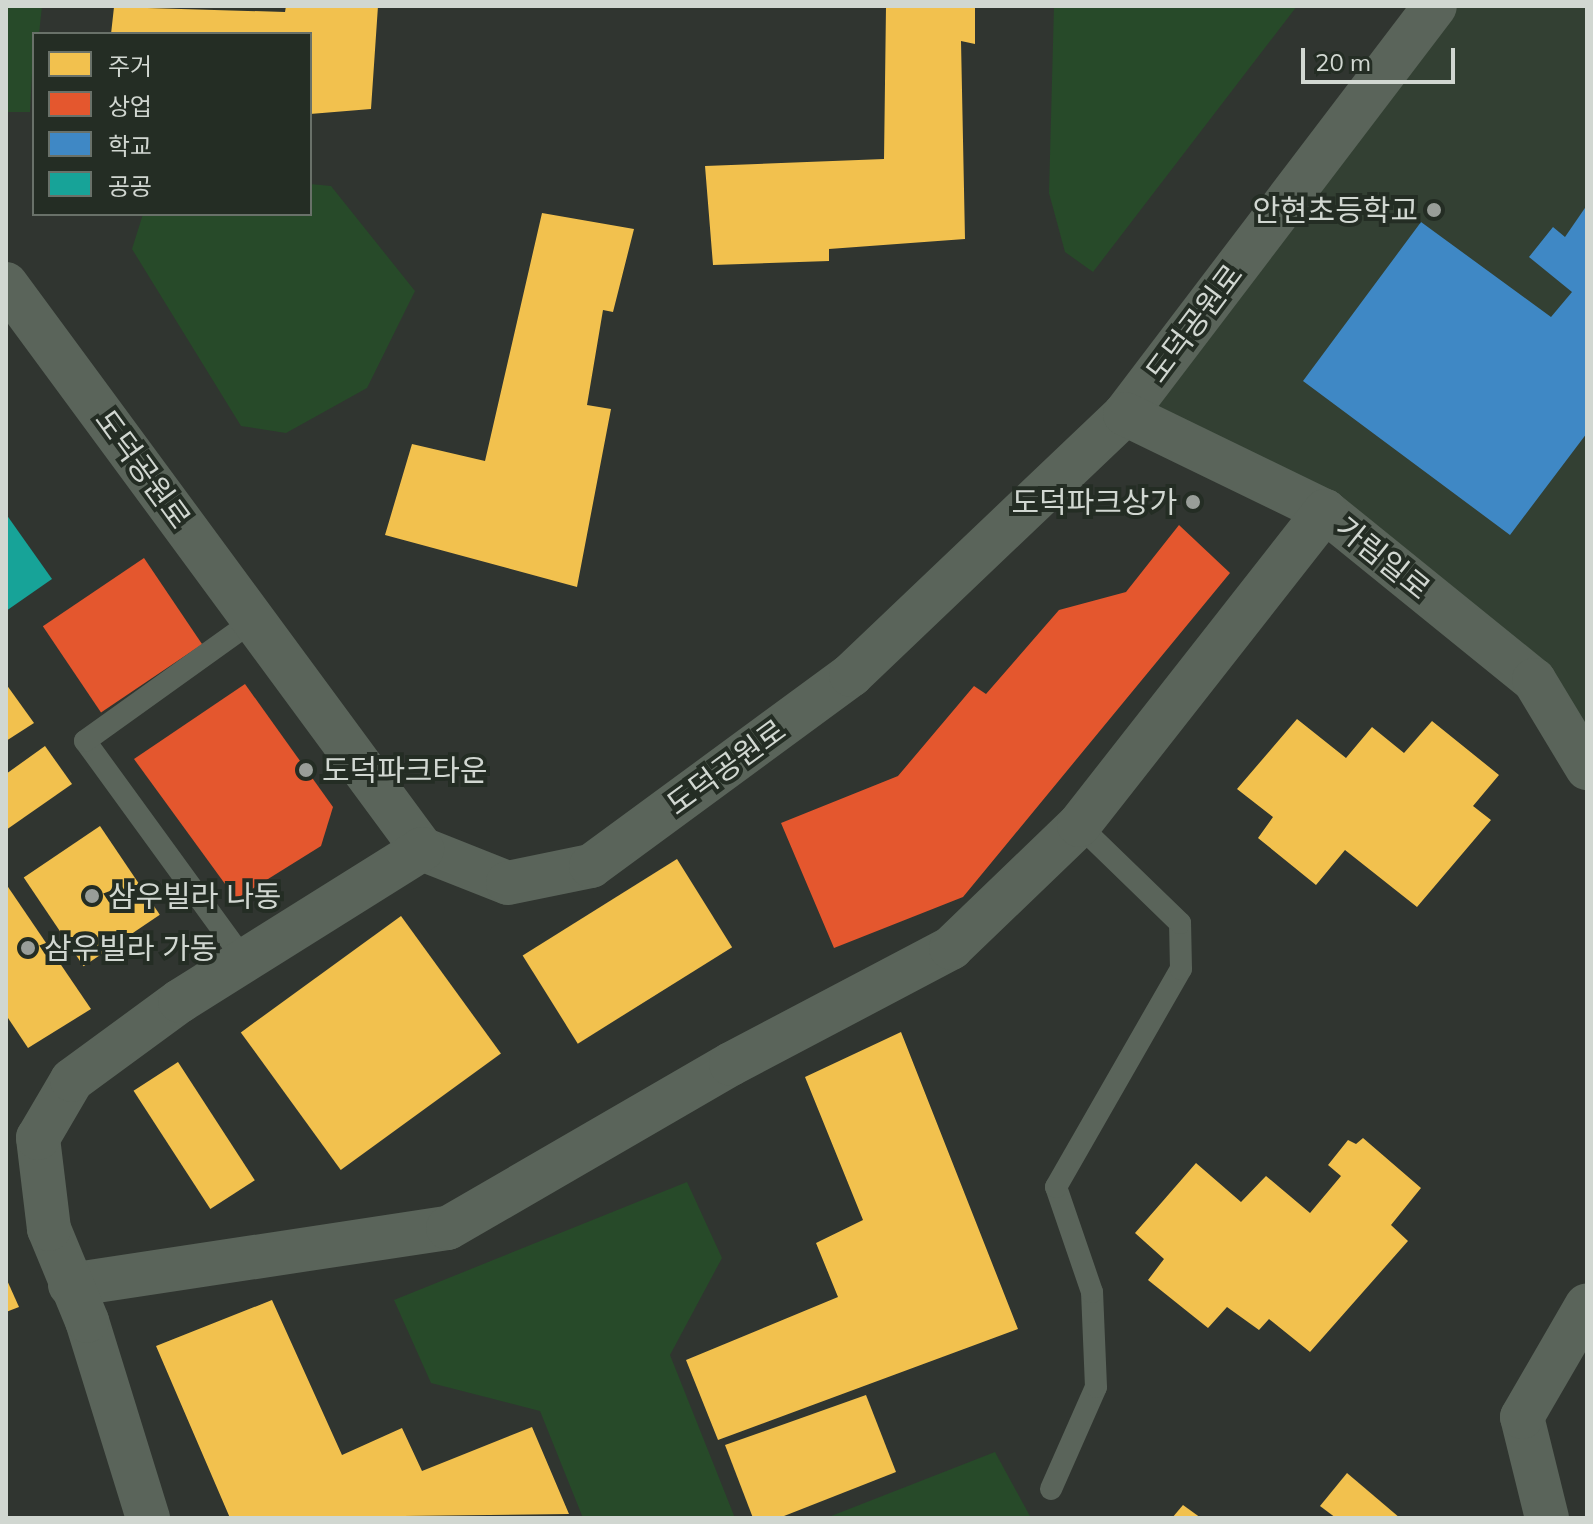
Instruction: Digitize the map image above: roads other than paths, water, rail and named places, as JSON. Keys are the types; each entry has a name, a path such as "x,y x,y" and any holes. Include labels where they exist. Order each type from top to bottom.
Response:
{"street":[{"name":"도덕공원로","path":"6,284 422,849 508,883 591,866 851,675 1125,414 1435,6"},
{"name":"가림일로","path":"1125,414 1325,511 1534,680 1587,768"},
{"path":"70,1285 448,1228 754,1051 951,948 1079,825 1325,511"},
{"path":"148,1518 87,1321 49,1229 38,1138 72,1080 245,961 422,849"},
{"path":"1547,1518 1522,1417 1587,1305"}],"lane":[{"path":"245,961 85,741 254,620"},
{"path":"1051,1489 1096,1387 1092,1292 1056,1187 1181,969 1180,923 1079,825"}],"place":[{"name":"안현초등학교","path":"1434,210"},
{"name":"도덕파크상가","path":"1193,502"},
{"name":"도덕파크타운","path":"306,770"},
{"name":"삼우빌라 나동","path":"92,896"},
{"name":"삼우빌라 가동","path":"28,948"}]}
